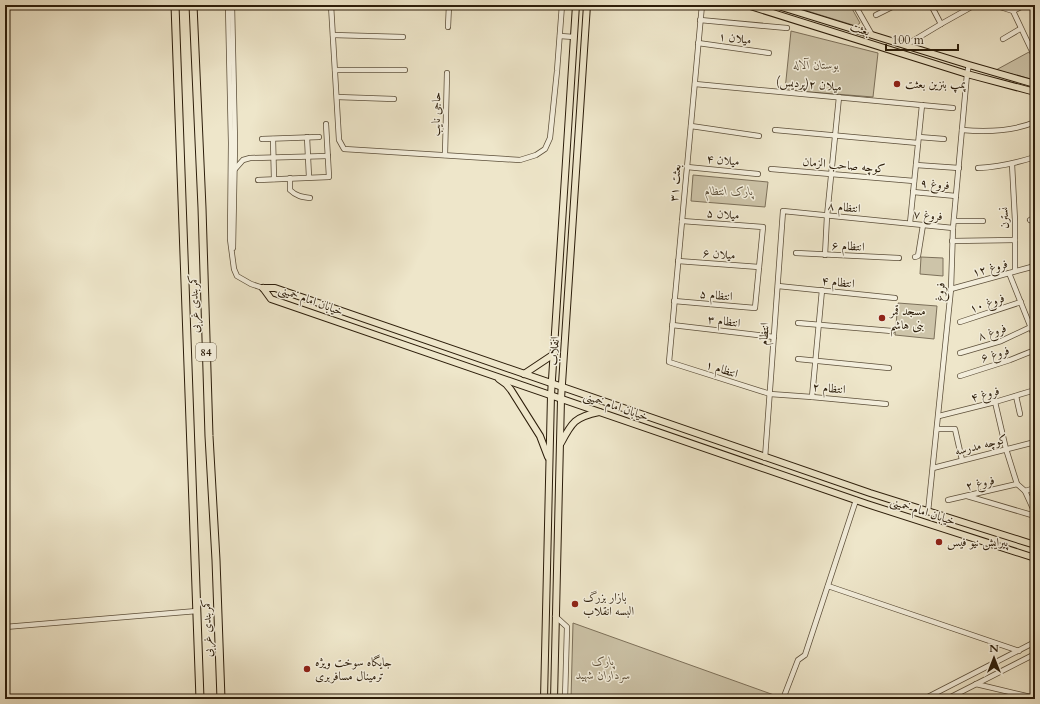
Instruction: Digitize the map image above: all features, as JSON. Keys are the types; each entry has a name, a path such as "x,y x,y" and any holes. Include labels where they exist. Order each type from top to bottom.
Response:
{"highway":[{"name":"کمربندی غربی","path":"174,5 200,699"},
{"name":"کمربندی غربی","path":"193,5 202,208 209,436 216,560 221,699"}],"main road":[{"name":"انقلاب","path":"544,699 551,395 576,5"},
{"name":"انقلاب","path":"554,699 561,399 563,387 587,5"},
{"name":"بعثت","path":"747,5 967,74 1035,92"},
{"name":"بعثت","path":"775,5 789,7 872,35 1035,84"},
{"path":"567,139 579,140"},
{"name":"خیابان امام خمینی","path":"262,288 275,288 765,458 928,512 1035,545"},
{"name":"خیابان امام خمینی","path":"262,288 271,299 867,504 1035,558"},
{"path":"524,374 554,354"},
{"path":"553,365 564,366"},
{"path":"493,375 506,384 511,390 540,436 549,460"},
{"path":"560,444 576,419 585,414 599,412"},
{"path":"867,504 870,493"}],"street":[{"path":"228,5 231,129 230,239 232,258 237,276 262,288"},
{"path":"232,5 235,101 235,169 232,258"},
{"path":"331,5 339,140 344,149 520,160 536,155 545,149 550,138 562,5"},
{"path":"448,27 449,5"},
{"name":"بعثت ۳۱","path":"668,362 702,5"},
{"path":"855,5 872,35"},
{"path":"876,15 896,5"},
{"path":"931,5 940,24"},
{"path":"911,42 975,5"},
{"path":"994,5 1013,11 1025,5"},
{"path":"1013,11 1020,29 1031,49"},
{"path":"700,20 787,28"},
{"path":"1002,39 1020,29"},
{"path":"333,35 403,37"},
{"path":"560,36 574,37"},
{"name":"میلان ۱","path":"698,43 769,53"},
{"name":"فروغ","path":"928,512 951,289 953,228 969,65"},
{"path":"335,70 405,70"},
{"name":"حاجی نایب","path":"445,155 447,73"},
{"name":"میلان ۲(پردیس)","path":"694,84 953,108"},
{"path":"337,97 394,99"},
{"path":"825,255 827,216 839,97"},
{"path":"910,223 922,105"},
{"path":"962,130 989,132 1035,122"},
{"path":"258,180 329,177 326,124"},
{"path":"691,126 759,136"},
{"path":"775,130 918,143"},
{"path":"307,137 309,177"},
{"path":"262,139 319,137"},
{"path":"919,137 944,139"},
{"path":"273,139 274,179"},
{"path":"235,169 243,160 254,158 328,156"},
{"path":"978,168 992,168 1012,164 1035,156"},
{"name":"نسترن","path":"1012,164 1015,271"},
{"path":"916,165 958,168"},
{"name":"میلان ۴","path":"687,167 758,174"},
{"name":"کوچه صاحب الزمان","path":"771,169 914,181"},
{"path":"290,178 290,190 302,197 310,198"},
{"name":"فروغ ۹","path":"913,192 956,196"},
{"name":"انتظام ۸","path":"784,211 902,223"},
{"name":"انتظام","path":"765,458 784,211"},
{"name":"میلان ۵","path":"682,221 763,227 759,267"},
{"path":"954,221 983,221"},
{"name":"فروغ ۷","path":"902,223 953,228"},
{"path":"914,257 918,256 923,225"},
{"path":"952,241 1015,240"},
{"name":"انتظام ۶","path":"796,254 899,258"},
{"name":"میلان ۶","path":"678,261 759,267"},
{"name":"فروغ ۱۲","path":"951,289 1035,266"},
{"name":"انتظام ۵","path":"674,301 756,308 759,267"},
{"path":"1009,273 1033,326 1035,338"},
{"name":"انتظام ۴","path":"778,286 895,298"},
{"path":"812,397 822,290"},
{"name":"فروغ ۱۰","path":"960,322 1021,302"},
{"path":"798,323 892,331"},
{"name":"انتظام ۳","path":"672,325 774,337"},
{"name":"فروغ ۸","path":"960,353 1001,341 1033,326"},
{"name":"فروغ ۶","path":"960,376 1010,360 1035,350"},
{"path":"798,359 889,368"},
{"name":"انتظام ۱","path":"668,362 770,394"},
{"name":"فروغ ۴","path":"939,416 1035,390"},
{"name":"انتظام ۲","path":"770,394 886,404"},
{"path":"1016,396 1020,414"},
{"path":"995,402 1006,449 1017,484 1025,491 1035,515"},
{"path":"937,429 955,429 962,460"},
{"name":"کوچه مدرسه","path":"933,468 1035,442"},
{"name":"فروغ ۲","path":"948,500 1017,484"},
{"path":"1025,491 1035,488"},
{"path":"967,496 1035,515"},
{"path":"783,699 798,660 805,655 856,500"},
{"path":"828,586 1019,651"},
{"path":"5,627 197,611"},
{"path":"555,616 567,627 565,699"},
{"path":"924,699 1035,642"},
{"path":"947,699 1034,656"},
{"path":"1007,657 1012,666"},
{"path":"976,684 1035,698"}],"green space":[{"path":"805,5 850,5 860,23 856,26 801,9 801,7"},
{"name":"بوستان آلاله","path":"791,31 878,53 873,97 785,90"},
{"path":"1029,52 1035,62 1035,80 996,70"},
{"name":"پارک انتظام","path":"693,175 768,182 765,207 691,201"},
{"path":"921,257 943,258 943,276 920,274"},
{"path":"898,303 937,306 934,339 895,335"},
{"name":"پارک سرداران شهید","path":"573,623 774,695 773,699 571,699"}],"place":[{"name":"پمپ بنزین بعثت","path":"897,84"},
{"name":"مسجد قمر بنی هاشم","path":"882,318"},
{"name":"پیرایش نیو فیس","path":"939,542"},
{"name":"بازار بزرگ البسه انقلاب","path":"575,604"},
{"name":"جایگاه سوخت ویژه ترمینال مسافربری","path":"307,669"}]}
